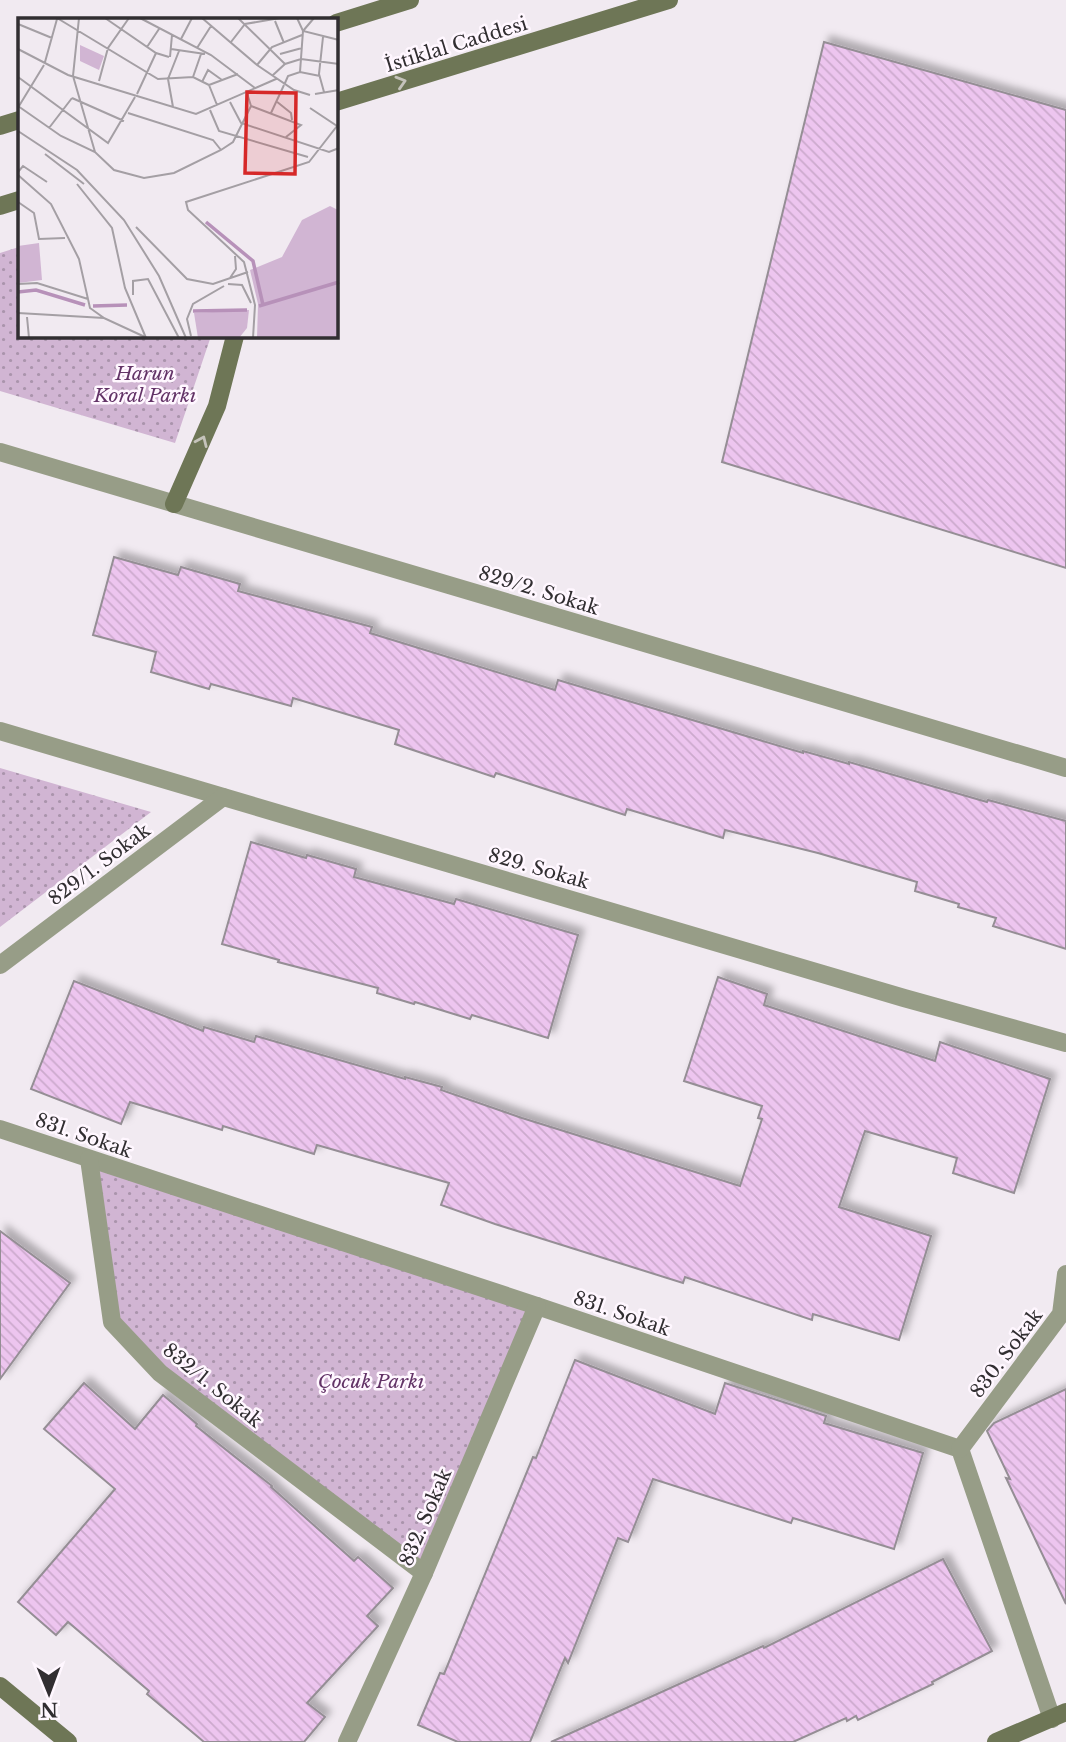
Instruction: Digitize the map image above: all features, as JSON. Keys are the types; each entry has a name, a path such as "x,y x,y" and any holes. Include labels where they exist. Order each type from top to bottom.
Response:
{"main road":[{"path":"338,22 410,0"},
{"name":"İstiklal Caddesi","path":"338,101 669,0"},
{"path":"0,126 18,120"},
{"path":"0,206 18,200"},
{"path":"174,504 217,406 234,338"},
{"path":"0,1686 68,1742"},
{"path":"996,1742 1059,1715"}],"street":[{"name":"829/2. Sokak","path":"0,452 1066,768"},
{"name":"829. Sokak","path":"0,731 891,994 1066,1043"},
{"name":"829/1. Sokak","path":"0,965 223,797"},
{"name":"831. Sokak","path":"0,1129 960,1449"},
{"name":"832/1. Sokak","path":"89,1159 112,1322 160,1373 424,1573"},
{"name":"830. Sokak","path":"960,1449 1061,1314 1066,1274"},
{"name":"832. Sokak","path":"347,1742 424,1573 537,1306"},
{"path":"960,1449 1059,1715"}],"green space":[{"name":"Harun Koral Parkı","path":"18,247 18,338 210,338 175,443 0,391 0,253"},
{"path":"0,768 151,812 0,927"},
{"name":"Çocuk Parkı","path":"89,1159 537,1306 424,1573 160,1373 112,1322"}],"building":[{"path":"824,42 1066,110 1066,568 722,462"},
{"path":"114,557 178,575 181,567 240,584 238,591 372,627 370,633 555,690 558,680 803,753 849,762 987,802 988,800 1066,821 1066,949 993,926 996,918 915,891 917,882 818,853 725,830 723,838 627,809 625,815 496,773 494,777 395,744 399,730 293,698 291,706 211,684 209,689 151,672 156,652 93,635"},
{"path":"251,842 356,869 354,877 454,904 456,899 578,935 548,1038 472,1015 470,1019 415,1002 414,1004 377,993 378,988 278,962 279,960 222,944"},
{"path":"718,977 767,994 764,1005 935,1061 940,1042 1050,1079 1014,1193 953,1173 957,1158 865,1131 839,1207 931,1236 899,1340 813,1314 812,1320 685,1277 683,1283 495,1224 441,1205 449,1183 317,1145 314,1154 223,1126 222,1130 130,1102 121,1124 31,1089 74,981 203,1031 204,1027 254,1042 256,1036 442,1087 441,1090 522,1118 740,1186 762,1119 758,1118 762,1106 684,1081"},
{"path":"0,1231 70,1283 0,1379"},
{"path":"575,1360 715,1414 725,1383 826,1416 824,1423 923,1453 894,1549 793,1518 791,1523 653,1479 628,1542 618,1538 568,1663 565,1658 530,1742 458,1742 418,1725 440,1673 444,1674"},
{"path":"84,1383 135,1429 163,1395 197,1424 196,1426 272,1486 354,1561 358,1557 393,1588 367,1616 378,1626 307,1703 325,1717 304,1742 204,1742 68,1622 56,1635 18,1602 115,1489 44,1429"},
{"path":"1066,1389 1066,1604 1006,1478 1010,1479 987,1431 994,1423"},
{"path":"943,1559 992,1651 932,1682 933,1684 858,1720 856,1716 847,1721 846,1718 793,1742 551,1742 763,1646 764,1648"}]}
